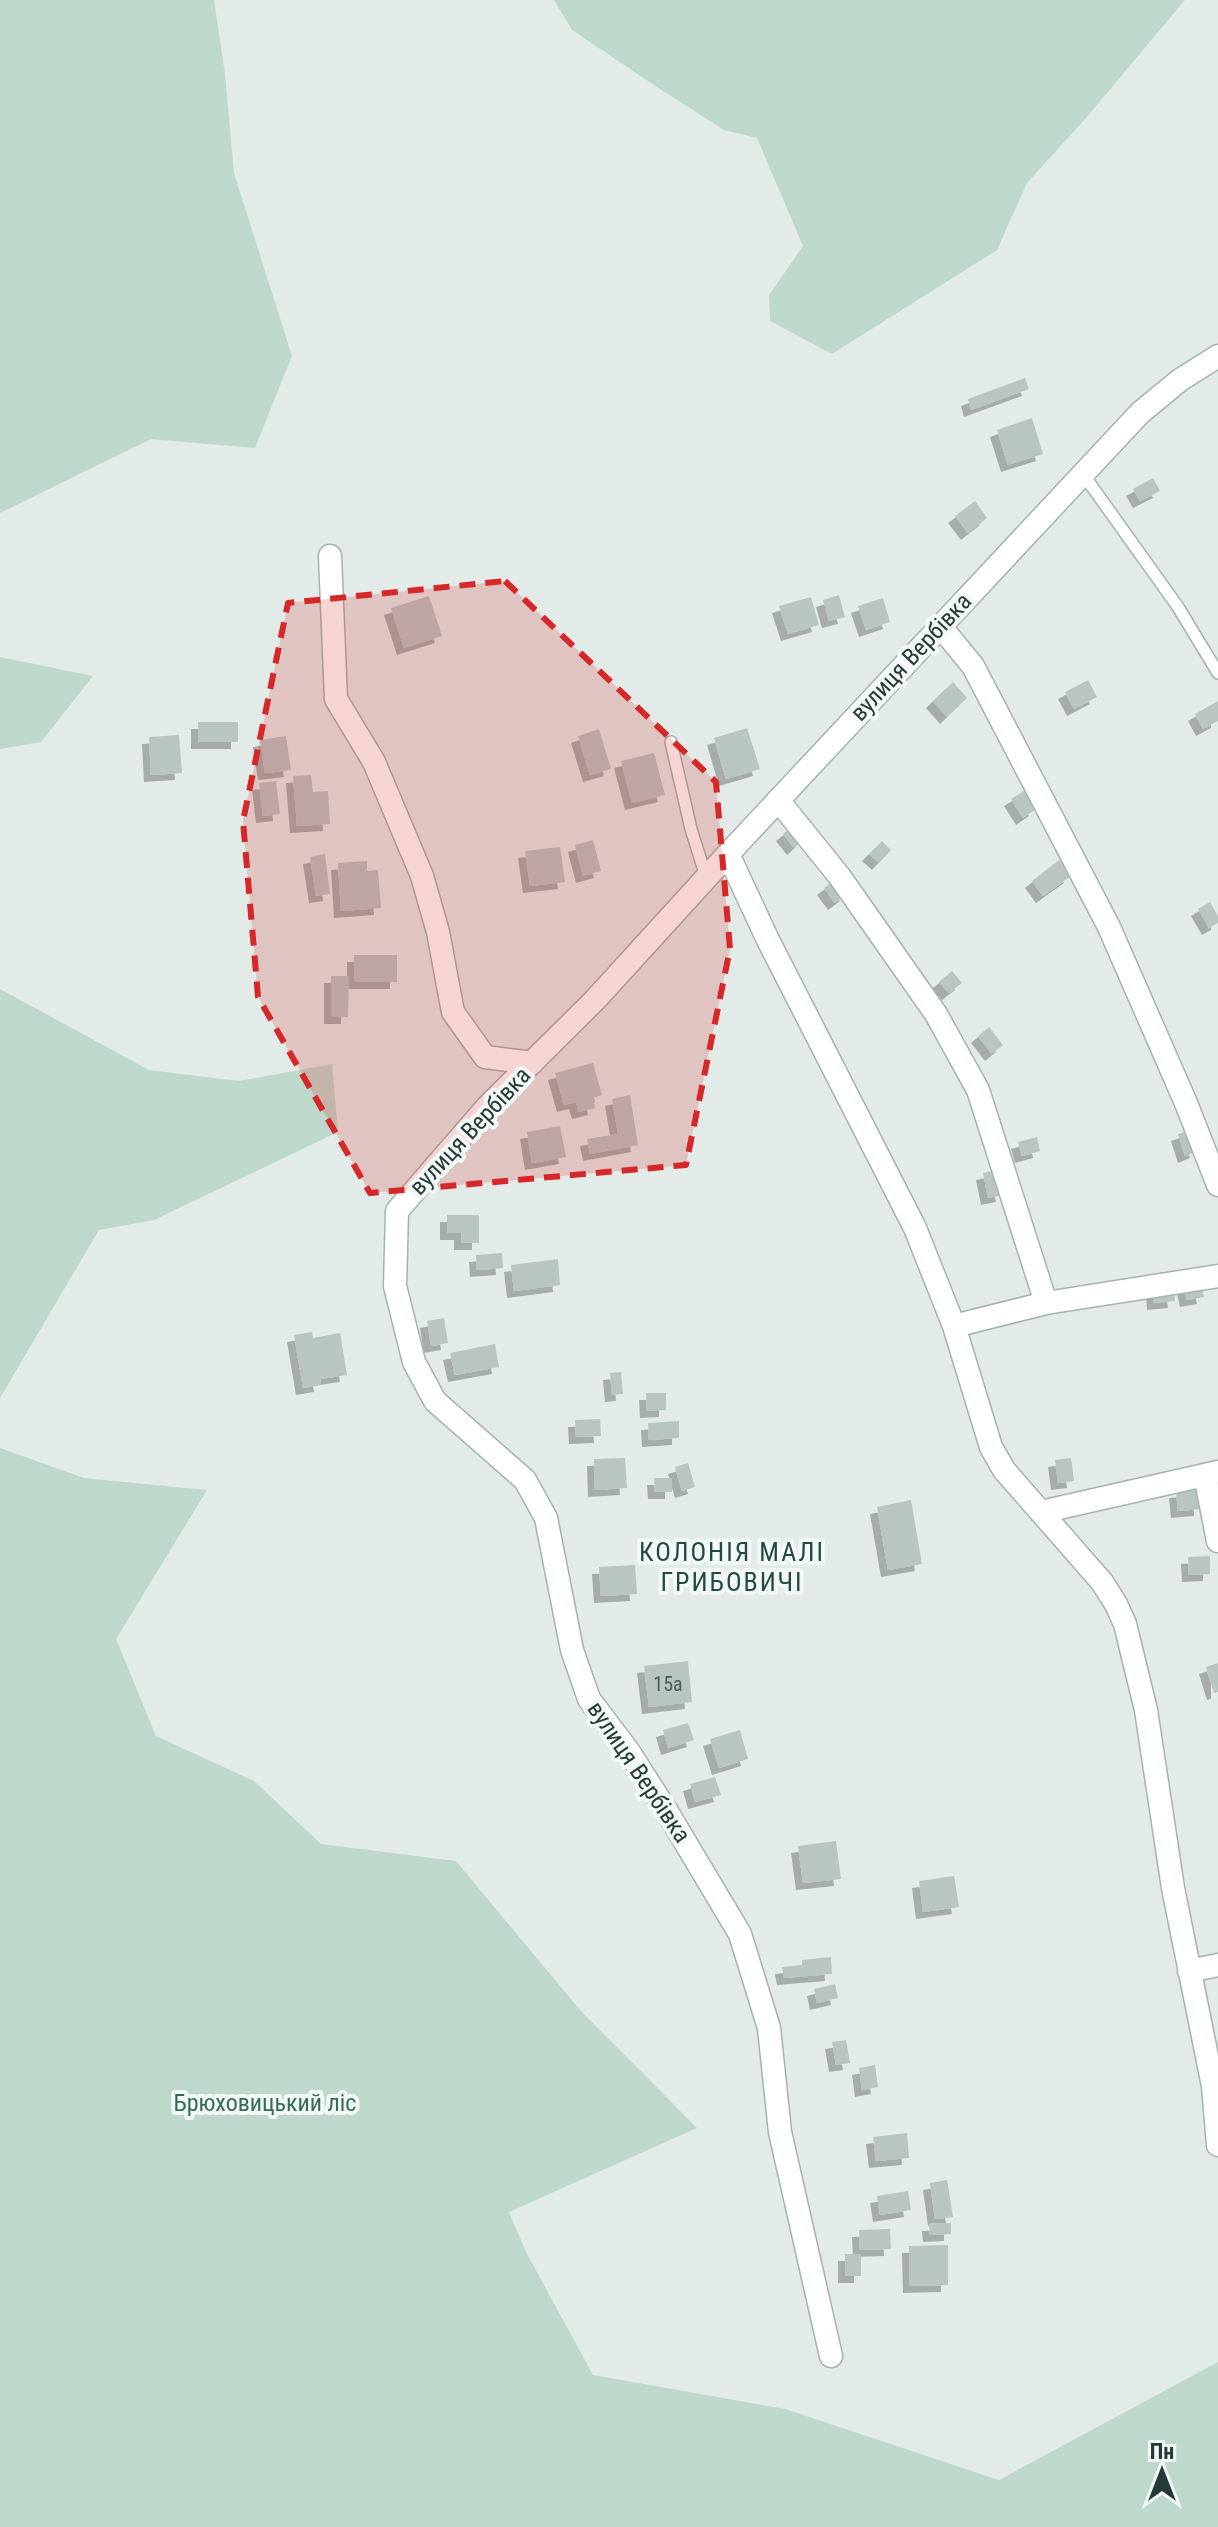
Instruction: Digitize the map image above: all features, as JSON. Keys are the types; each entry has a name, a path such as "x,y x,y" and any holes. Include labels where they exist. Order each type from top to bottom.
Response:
{"street":[{"name":"вулиця Вербівка","path":"831,2356 780,2132 769,2028 740,1934 652,1786 589,1699 572,1650 546,1518 525,1480 435,1401 414,1362 395,1286 397,1211 488,1106 595,1000 1140,413 1180,380 1218,356"},
{"path":"330,556 336,699 374,762 422,876 438,932 453,1012 485,1057 532,1063"},
{"path":"940,626 973,666 1109,927 1186,1103 1218,1185"},
{"path":"778,800 840,877 936,1014 978,1090 1046,1303"},
{"path":"728,854 768,940 915,1228 954,1326 991,1447 1004,1470 1102,1582 1125,1624 1146,1710 1173,1888 1213,2086 1218,2145"},
{"path":"954,1326 1046,1303 1218,1276"},
{"path":"1041,1512 1212,1474 1218,1541"},
{"path":"1189,1971 1218,1965"}],"lane":[{"path":"1083,474 1178,607 1218,673"},
{"path":"671,742 706,878"}],"highlighted area":[{"path":"505,581 716,782 730,949 686,1165 370,1193 258,997 243,821 288,603"}],"green space":[{"path":"0,0 214,0 225,74 234,173 292,356 255,448 151,439 0,513"},
{"path":"554,0 1185,0 1027,183 997,250 832,354 770,321 769,295 803,246 757,138 724,130 572,30"},
{"path":"0,657 93,676 41,742 0,749"},
{"path":"0,989 149,1070 239,1081 332,1064 338,1132 154,1220 99,1230 0,1398"},
{"name":"Брюховицький ліс","path":"0,1448 84,1478 207,1490 116,1639 156,1736 254,1781 321,1844 456,1861 580,2010 697,2128 509,2212 526,2252 593,2375 785,2409 999,2480 1218,2362 1218,2527 0,2527"}],"building":[{"path":"1025,378 1029,389 971,410 968,399"},
{"path":"1032,418 1043,454 1008,465 997,430"},
{"path":"1153,478 1160,491 1140,501 1133,489"},
{"path":"975,501 987,518 968,533 955,516"},
{"path":"839,595 845,617 829,621 823,600"},
{"path":"429,596 442,636 404,648 391,608"},
{"path":"811,597 819,625 788,634 779,606"},
{"path":"883,598 890,622 866,630 858,606"},
{"path":"1088,680 1097,697 1074,709 1065,692"},
{"path":"953,682 967,698 947,717 933,701"},
{"path":"1218,701 1218,721 1203,729 1195,714"},
{"path":"198,722 238,722 238,742 198,742"},
{"path":"747,728 760,769 726,779 714,738"},
{"path":"599,729 611,769 590,775 578,736"},
{"path":"179,735 182,773 151,775 149,737"},
{"path":"286,736 291,770 265,773 260,740"},
{"path":"654,753 665,795 632,803 621,761"},
{"path":"311,775 313,792 328,791 330,824 297,826 293,776"},
{"path":"276,781 280,814 263,816 259,783"},
{"path":"1024,791 1036,809 1023,818 1011,799"},
{"path":"792,827 803,840 794,848 783,834"},
{"path":"593,840 601,871 583,876 575,845"},
{"path":"882,841 891,850 879,863 869,854"},
{"path":"560,847 565,882 530,886 525,851"},
{"path":"325,854 330,894 316,896 310,857"},
{"path":"1059,860 1071,876 1043,896 1032,881"},
{"path":"367,861 367,871 378,870 381,908 341,911 338,863"},
{"path":"836,879 847,894 835,903 824,888"},
{"path":"1210,902 1218,916 1218,923 1209,928 1198,909"},
{"path":"354,955 397,955 397,982 354,982"},
{"path":"952,971 962,983 949,993 939,982"},
{"path":"331,976 349,976 348,1017 331,1017"},
{"path":"989,1027 1003,1045 992,1054 978,1036"},
{"path":"593,1063 602,1095 593,1098 595,1108 579,1112 576,1102 564,1105 555,1073"},
{"path":"630,1095 638,1145 590,1154 587,1139 618,1134 612,1099"},
{"path":"560,1126 566,1157 532,1163 527,1132"},
{"path":"1190,1130 1197,1151 1185,1156 1178,1134"},
{"path":"1037,1137 1040,1151 1022,1156 1018,1142"},
{"path":"997,1170 1003,1195 988,1198 983,1173"},
{"path":"447,1215 479,1215 479,1243 461,1243 461,1233 447,1233"},
{"path":"502,1253 503,1268 477,1270 476,1255"},
{"path":"558,1259 560,1285 514,1291 511,1265"},
{"path":"1201,1283 1204,1297 1187,1300 1184,1286"},
{"path":"1173,1286 1175,1301 1154,1303 1153,1289"},
{"path":"444,1318 448,1343 431,1346 427,1321"},
{"path":"312,1332 313,1338 340,1333 347,1375 320,1379 321,1385 303,1388 294,1335"},
{"path":"495,1344 499,1367 455,1375 450,1353"},
{"path":"621,1372 623,1394 612,1395 610,1373"},
{"path":"646,1393 666,1393 666,1410 647,1411"},
{"path":"600,1419 601,1436 576,1437 575,1420"},
{"path":"679,1421 679,1438 649,1440 648,1423"},
{"path":"625,1458 627,1488 595,1490 594,1459"},
{"path":"1071,1458 1074,1481 1058,1483 1055,1460"},
{"path":"688,1463 695,1487 682,1491 675,1467"},
{"path":"654,1478 672,1478 672,1492 655,1492"},
{"path":"1200,1489 1201,1509 1178,1511 1176,1491"},
{"path":"911,1500 922,1564 888,1570 877,1507"},
{"path":"1210,1556 1210,1574 1189,1575 1188,1557"},
{"path":"635,1565 637,1594 601,1596 599,1567"},
{"path":"688,1661 692,1702 649,1707 644,1666"},
{"path":"1218,1663 1218,1692 1214,1693 1206,1667"},
{"path":"688,1723 694,1740 668,1748 663,1730"},
{"path":"740,1730 748,1759 719,1768 710,1739"},
{"path":"715,1777 721,1795 695,1802 690,1784"},
{"path":"836,1841 841,1879 803,1883 798,1846"},
{"path":"954,1876 959,1907 923,1912 919,1881"},
{"path":"831,1957 832,1974 784,1978 782,1967 802,1965 802,1960"},
{"path":"835,1984 838,1998 817,2003 814,1989"},
{"path":"846,2040 850,2063 836,2065 832,2042"},
{"path":"875,2065 878,2087 862,2090 859,2068"},
{"path":"907,2133 909,2158 876,2161 873,2137"},
{"path":"947,2180 953,2217 935,2219 930,2183"},
{"path":"908,2191 911,2210 880,2215 877,2196"},
{"path":"951,2223 951,2234 930,2235 929,2224"},
{"path":"890,2229 891,2249 860,2250 859,2230"},
{"path":"948,2245 948,2285 910,2286 909,2246"},
{"path":"845,2254 861,2254 861,2276 845,2276"}],"district":[{"name":"КОЛОНІЯ МАЛІ ГРИБОВИЧІ","path":"732,1567"}]}
